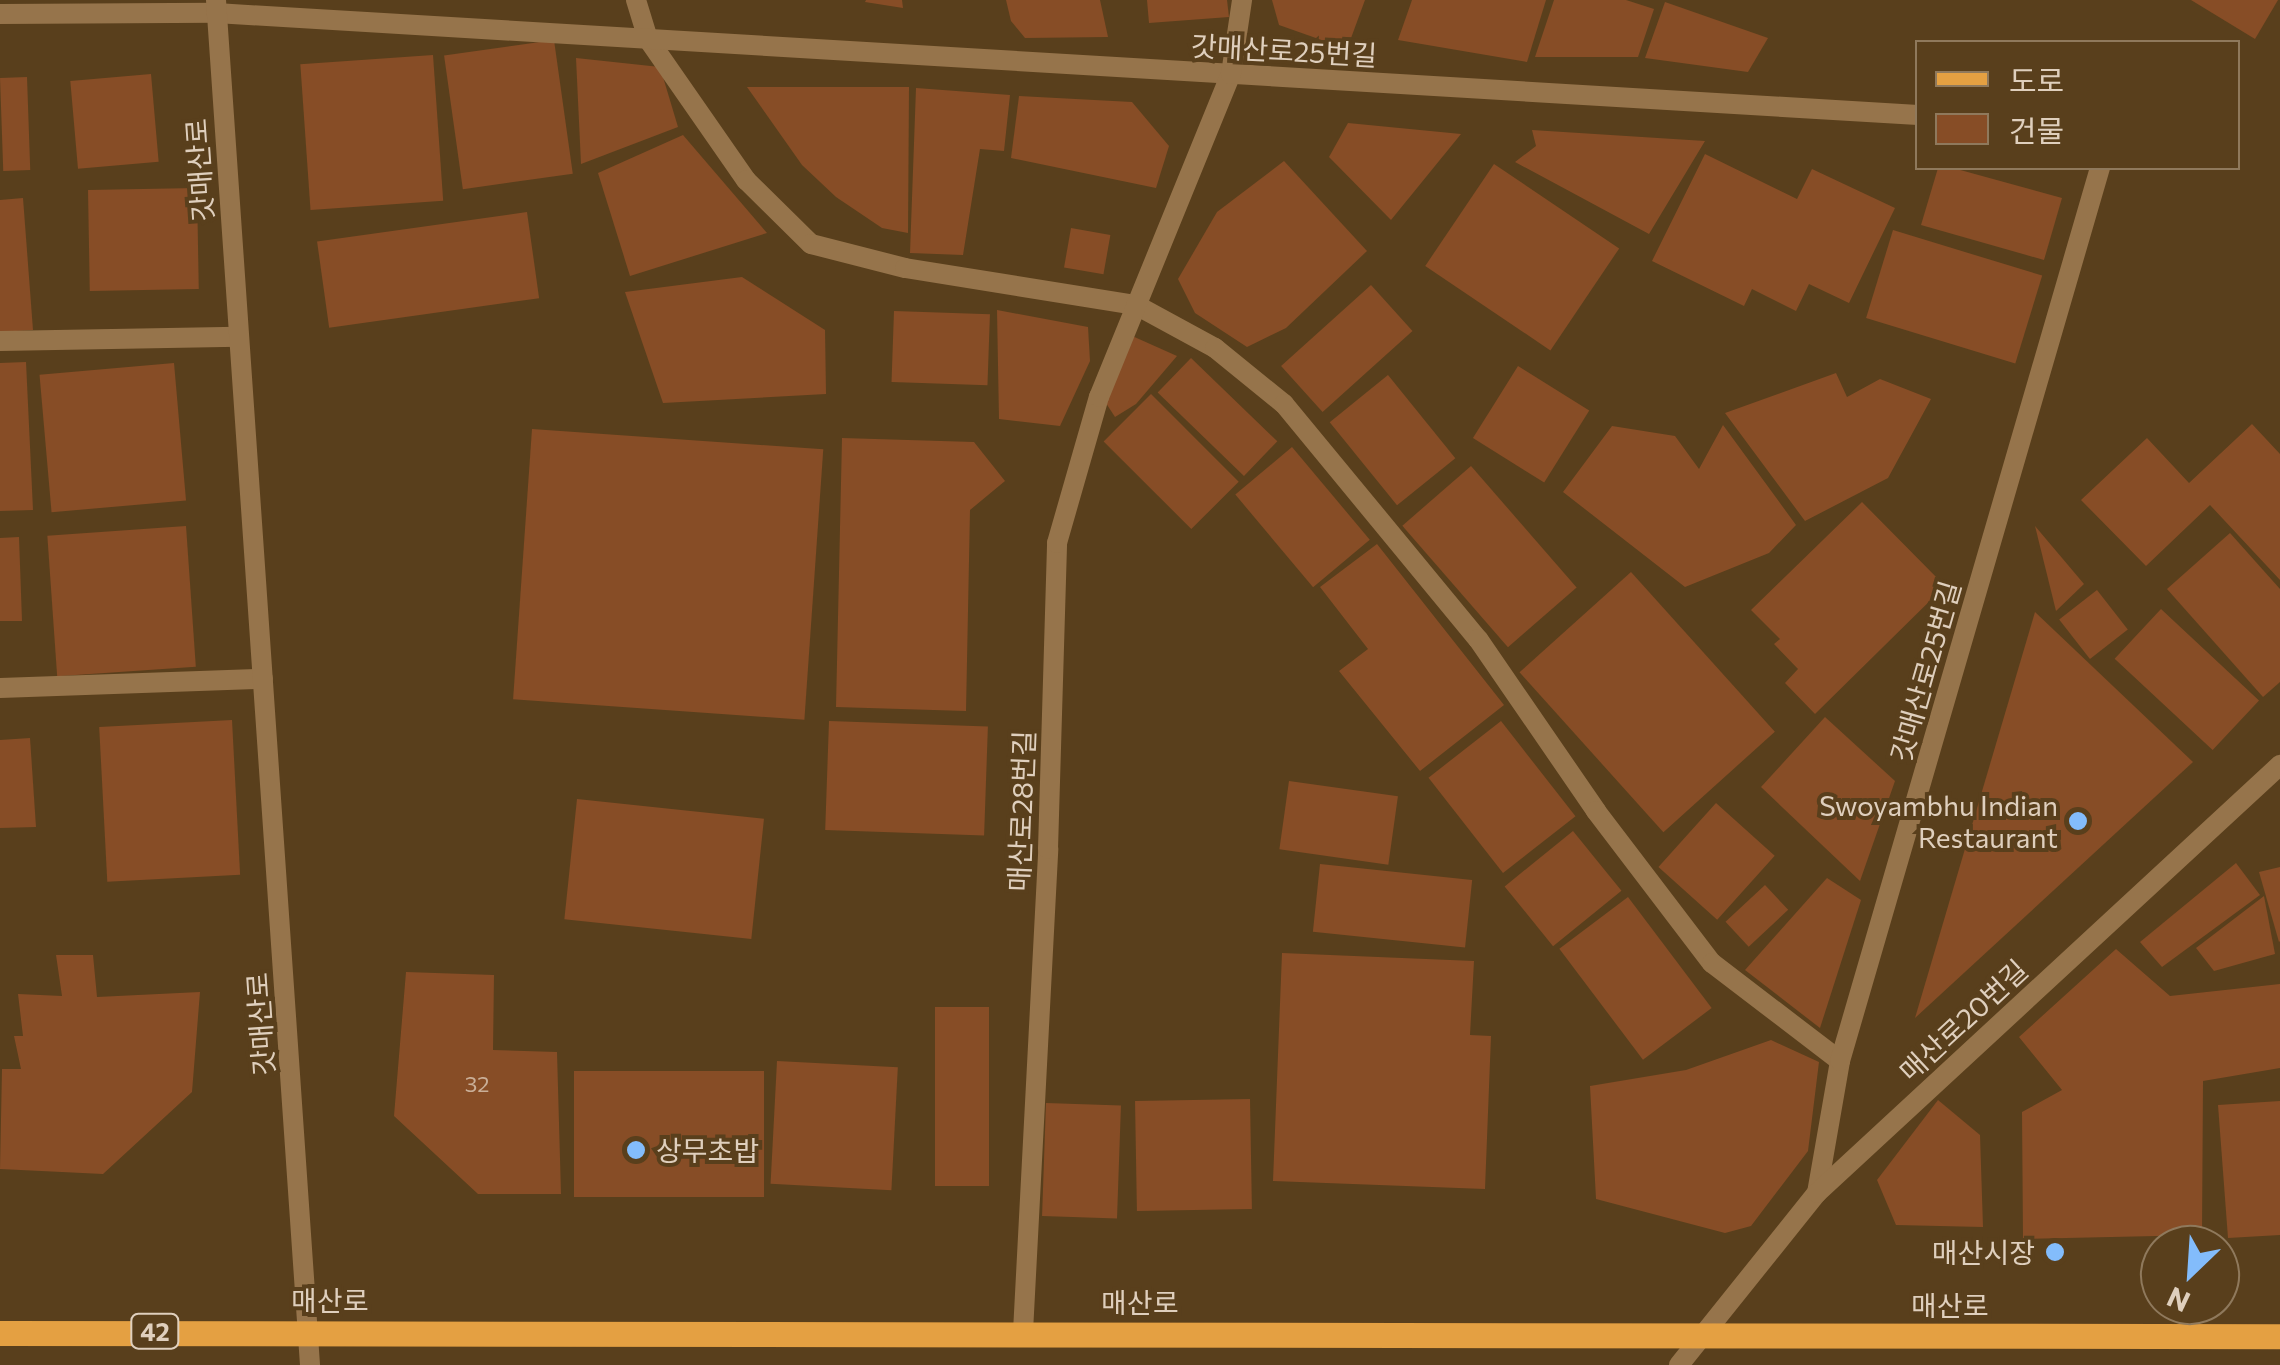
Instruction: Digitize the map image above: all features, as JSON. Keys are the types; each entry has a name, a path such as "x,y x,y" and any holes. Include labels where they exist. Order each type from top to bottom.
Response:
{"main road":[{"name":"매산로","path":"0,1333 310,1330 2280,1336"}],"street":[{"path":"636,0 648,39 746,180 812,244 905,268 1136,305 1215,348 1284,404 1478,639 1596,811 1712,964 1840,1061"},
{"name":"매산로28번길","path":"1024,1332 1048,849 1056,543 1099,396 1232,74 1242,0"},
{"name":"갓매산로25번길","path":"0,14 216,6 648,39 1915,115"},
{"name":"갓매산로","path":"216,6 310,1365"},
{"name":"갓매산로25번길","path":"1818,1193 1840,1061 2099,170"},
{"path":"0,341 238,337"},
{"path":"0,688 263,678"},
{"name":"매산로20번길","path":"1679,1365 1818,1193 2280,764"}],"building":[{"path":"902,0 903,8 865,2"},
{"path":"1006,0 1100,0 1108,37 1025,38 1011,21"},
{"path":"1147,0 1227,0 1229,17 1149,23"},
{"path":"1272,0 1365,0 1347,49 1279,25"},
{"path":"1412,0 1546,0 1527,62 1398,40"},
{"path":"1554,0 1626,0 1654,9 1638,57 1535,57"},
{"path":"2191,0 2278,0 2255,39"},
{"path":"1665,2 1768,38 1748,72 1645,58"},
{"path":"554,40 573,174 463,189 444,55"},
{"path":"433,55 443,201 311,210 300,64"},
{"path":"576,58 660,67 678,127 581,164"},
{"path":"151,74 159,162 78,169 70,81"},
{"path":"27,77 30,170 3,171 0,78"},
{"path":"747,87 909,87 908,233 882,228 836,197 802,165"},
{"path":"916,88 1010,95 1004,151 980,149 963,255 910,253"},
{"path":"1019,96 1132,102 1169,146 1156,188 1011,158"},
{"path":"1348,123 1461,134 1391,220 1329,157"},
{"path":"1532,130 1705,141 1649,234 1515,162 1536,146"},
{"path":"683,135 767,233 630,276 598,173"},
{"path":"1705,154 1797,199 1812,169 1895,208 1849,303 1809,284 1796,311 1752,289 1744,306 1652,261"},
{"path":"1284,161 1367,251 1286,328 1247,347 1195,313 1178,279 1217,212"},
{"path":"1494,164 1619,248 1550,350 1425,266"},
{"path":"1937,170 1960,170 2062,198 2044,260 1921,225"},
{"path":"197,188 199,289 90,291 88,190"},
{"path":"23,198 33,330 0,332 0,200"},
{"path":"527,212 539,298 329,328 317,242"},
{"path":"1071,228 1110,235 1103,274 1064,267"},
{"path":"1893,230 2042,276 2015,364 1866,318"},
{"path":"742,277 825,330 826,394 663,403 625,292"},
{"path":"1371,285 1412,331 1323,412 1281,366"},
{"path":"997,310 1088,327 1090,361 1060,426 999,419"},
{"path":"894,311 990,314 987,385 892,382"},
{"path":"1130,335 1177,356 1136,404 1115,417 1102,397"},
{"path":"1191,358 1277,441 1244,476 1158,393"},
{"path":"26,362 33,510 0,511 0,363"},
{"path":"174,363 186,500 52,512 40,375"},
{"path":"1518,366 1589,411 1544,483 1473,438"},
{"path":"1836,373 1847,397 1880,379 1931,399 1888,478 1805,521 1725,413"},
{"path":"1388,375 1455,458 1397,505 1330,422"},
{"path":"1151,394 1239,482 1191,529 1104,441"},
{"path":"2252,424 2280,454 2280,580 2210,505 2146,566 2081,500 2147,438 2189,483"},
{"path":"1723,425 1796,525 1769,553 1685,587 1563,492 1612,426 1675,436 1699,469"},
{"path":"532,429 823,449 804,720 513,699"},
{"path":"842,438 974,442 1005,481 970,510 966,711 836,707"},
{"path":"1292,447 1370,540 1313,587 1235,495"},
{"path":"1471,466 1577,588 1508,647 1402,526"},
{"path":"1862,502 1945,586 1815,714 1785,683 1798,669 1774,644 1780,639 1751,610"},
{"path":"186,526 196,667 57,676 47,536"},
{"path":"2035,526 2084,584 2056,611"},
{"path":"2230,533 2280,589 2280,682 2263,697 2167,589"},
{"path":"19,537 22,621 0,621 0,538"},
{"path":"1377,544 1504,705 1420,771 1339,671 1368,649 1320,587"},
{"path":"1631,572 1775,732 1663,832 1520,672"},
{"path":"2097,590 2128,629 2090,659 2059,620"},
{"path":"2161,609 2259,700 2213,750 2115,659"},
{"path":"2035,612 2193,762 1915,1018"},
{"path":"1825,717 1895,781 1860,881 1761,787"},
{"path":"232,720 240,875 107,882 99,727"},
{"path":"829,721 988,727 984,835 825,830"},
{"path":"1501,721 1575,816 1503,873 1429,778"},
{"path":"30,738 36,827 0,828 0,740"},
{"path":"1289,781 1398,796 1388,865 1279,849"},
{"path":"577,799 764,819 751,939 564,919"},
{"path":"1716,803 1775,856 1717,920 1658,867"},
{"path":"1573,831 1621,891 1553,946 1505,886"},
{"path":"2236,863 2260,895 2162,967 2140,942"},
{"path":"1320,864 1472,880 1465,948 1313,932"},
{"path":"2280,867 2280,941 2279,942 2259,872"},
{"path":"1827,878 1861,900 1820,1028 1745,970"},
{"path":"1765,885 1788,910 1749,947 1726,922"},
{"path":"2264,896 2275,954 2214,971 2196,948"},
{"path":"1628,897 1712,1008 1643,1060 1559,949"},
{"path":"2116,949 2170,996 2280,984 2280,1068 2203,1081 2202,1225 2140,1225 2140,1236 2023,1239 2022,1112 2062,1090 2019,1037"},
{"path":"1282,953 1474,961 1470,1035 1491,1036 1485,1189 1273,1181"},
{"path":"56,955 93,955 97,997 200,992 192,1092 103,1174 0,1169 2,1069 21,1069 14,1036 23,1036 18,994 62,996"},
{"path":"406,972 494,975 493,1050 557,1052 561,1194 478,1194 394,1116"},
{"path":"935,1007 989,1007 989,1186 935,1186"},
{"path":"1771,1040 1819,1062 1808,1151 1751,1226 1725,1233 1596,1199 1590,1086 1686,1070"},
{"path":"777,1061 898,1067 891,1190 771,1184"},
{"path":"574,1071 764,1071 764,1197 574,1197"},
{"path":"1250,1099 1252,1209 1137,1211 1135,1101"},
{"path":"1938,1100 1980,1135 1983,1227 1896,1225 1877,1180"},
{"path":"2280,1101 2280,1235 2240,1237 2240,1225 2227,1225 2218,1105"},
{"path":"1046,1103 1121,1106 1117,1219 1042,1216"}],"place":[{"name":"Swoyambhu Indian Restaurant","path":"2078,821"},
{"name":"상무초밥","path":"636,1150"},
{"name":"매산시장","path":"2055,1252"}]}
